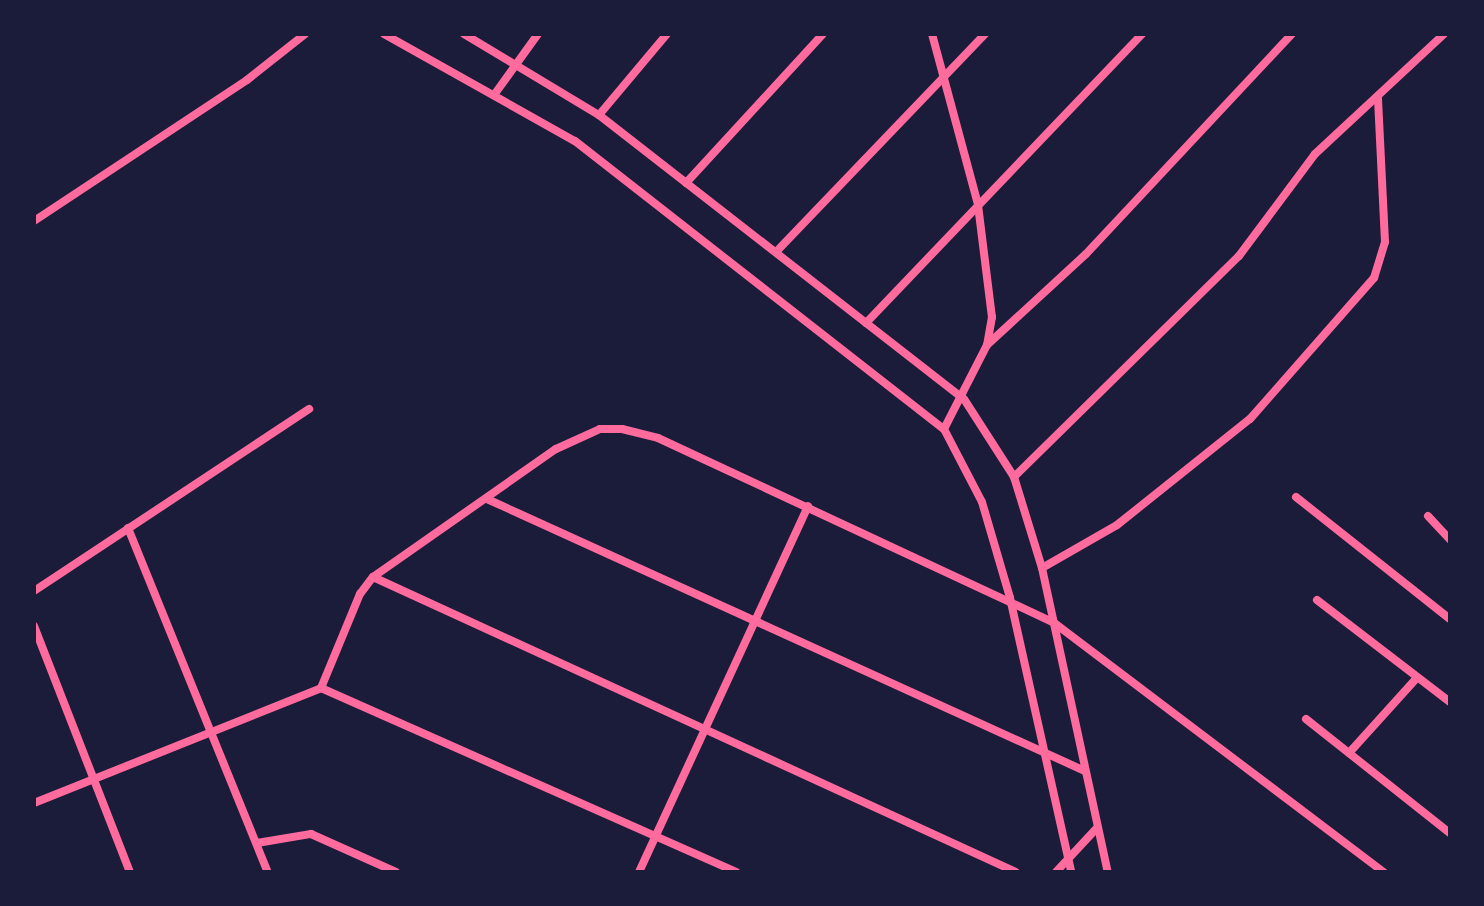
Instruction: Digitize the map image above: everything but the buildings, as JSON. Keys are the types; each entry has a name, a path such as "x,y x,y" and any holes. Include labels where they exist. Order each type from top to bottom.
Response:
{"street":[{"path":"34,221 247,80 305,34"},
{"path":"384,34 575,141 944,429 982,502 1010,598 1071,872"},
{"path":"464,34 599,115 964,399 1014,477 1042,568 1096,829 1108,872"},
{"path":"494,95 519,66 538,34"},
{"path":"599,115 667,34"},
{"path":"686,183 823,34"},
{"path":"932,34 978,205 992,317 987,345 964,399 944,429"},
{"path":"776,252 985,34"},
{"path":"866,323 1142,34"},
{"path":"987,345 1086,254 1292,34"},
{"path":"1014,477 1239,256 1305,166 1444,34"},
{"path":"1042,568 1117,525 1250,419 1374,278 1385,242 1378,98"},
{"path":"34,591 309,409"},
{"path":"34,803 321,688 360,594 373,577 579,437 622,429 658,438 1010,598 1053,622 1384,872"},
{"path":"1296,497 1450,619"},
{"path":"487,499 1085,771"},
{"path":"639,872 709,729 808,506"},
{"path":"1428,516 1450,540"},
{"path":"128,528 268,872"},
{"path":"373,577 1016,872"},
{"path":"1317,600 1415,680 1450,702"},
{"path":"34,626 130,872"},
{"path":"1349,753 1415,680"},
{"path":"321,688 736,872"},
{"path":"1306,719 1450,833"},
{"path":"1056,872 1096,829"},
{"path":"257,843 311,834 396,872"}]}
